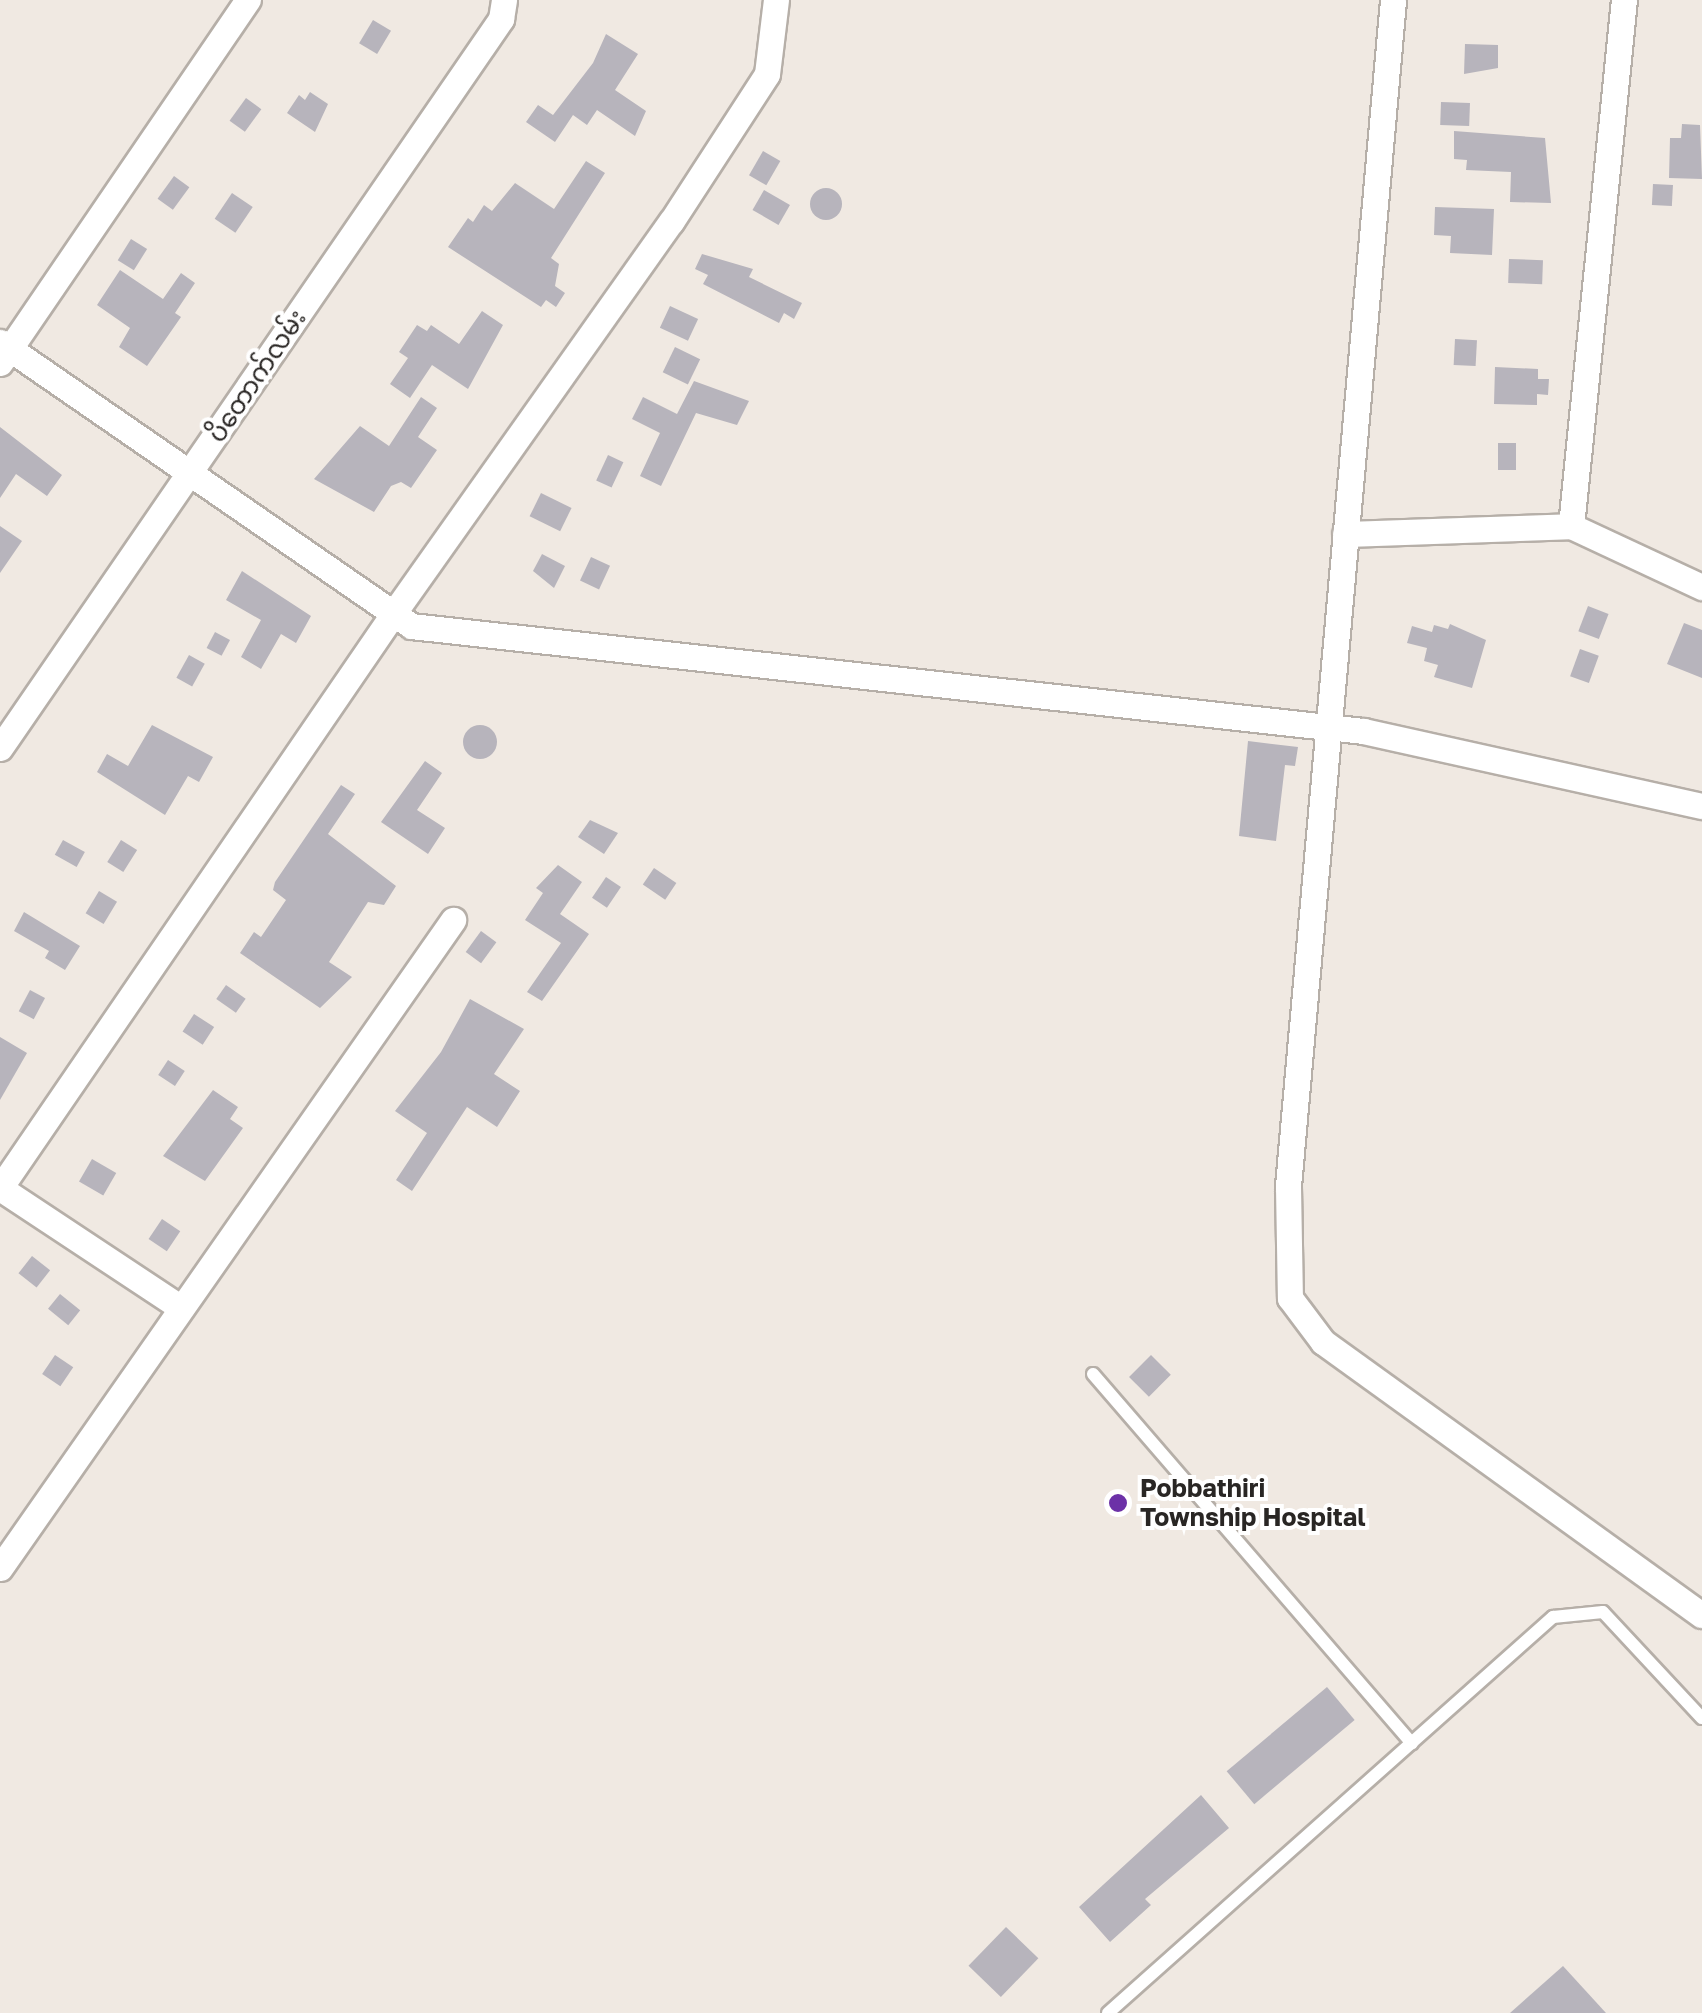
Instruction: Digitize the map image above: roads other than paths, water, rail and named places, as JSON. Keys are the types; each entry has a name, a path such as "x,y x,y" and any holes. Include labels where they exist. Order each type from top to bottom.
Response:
{"street":[{"path":"248,0 3,351 411,626 1328,727 1702,806"},
{"name":"ပိတောက်လမ်း","path":"0,748 501,19 504,0"},
{"path":"178,1306 0,1188 392,614 671,222 767,74 776,0"},
{"path":"1393,0 1288,1187 1290,1298 1323,1342 1702,1615"},
{"path":"1571,526 1624,0"},
{"path":"1345,534 1571,526 1702,587"},
{"path":"0,1568 178,1306 453,920"}],"lane":[{"path":"1093,1374 1412,1743"},
{"path":"1108,2013 1553,1617 1581,1611 1604,1612 1624,1627 1702,1718"}],"place":[{"name":"Pobbathiri Township Hospital","path":"1118,1503"}]}
